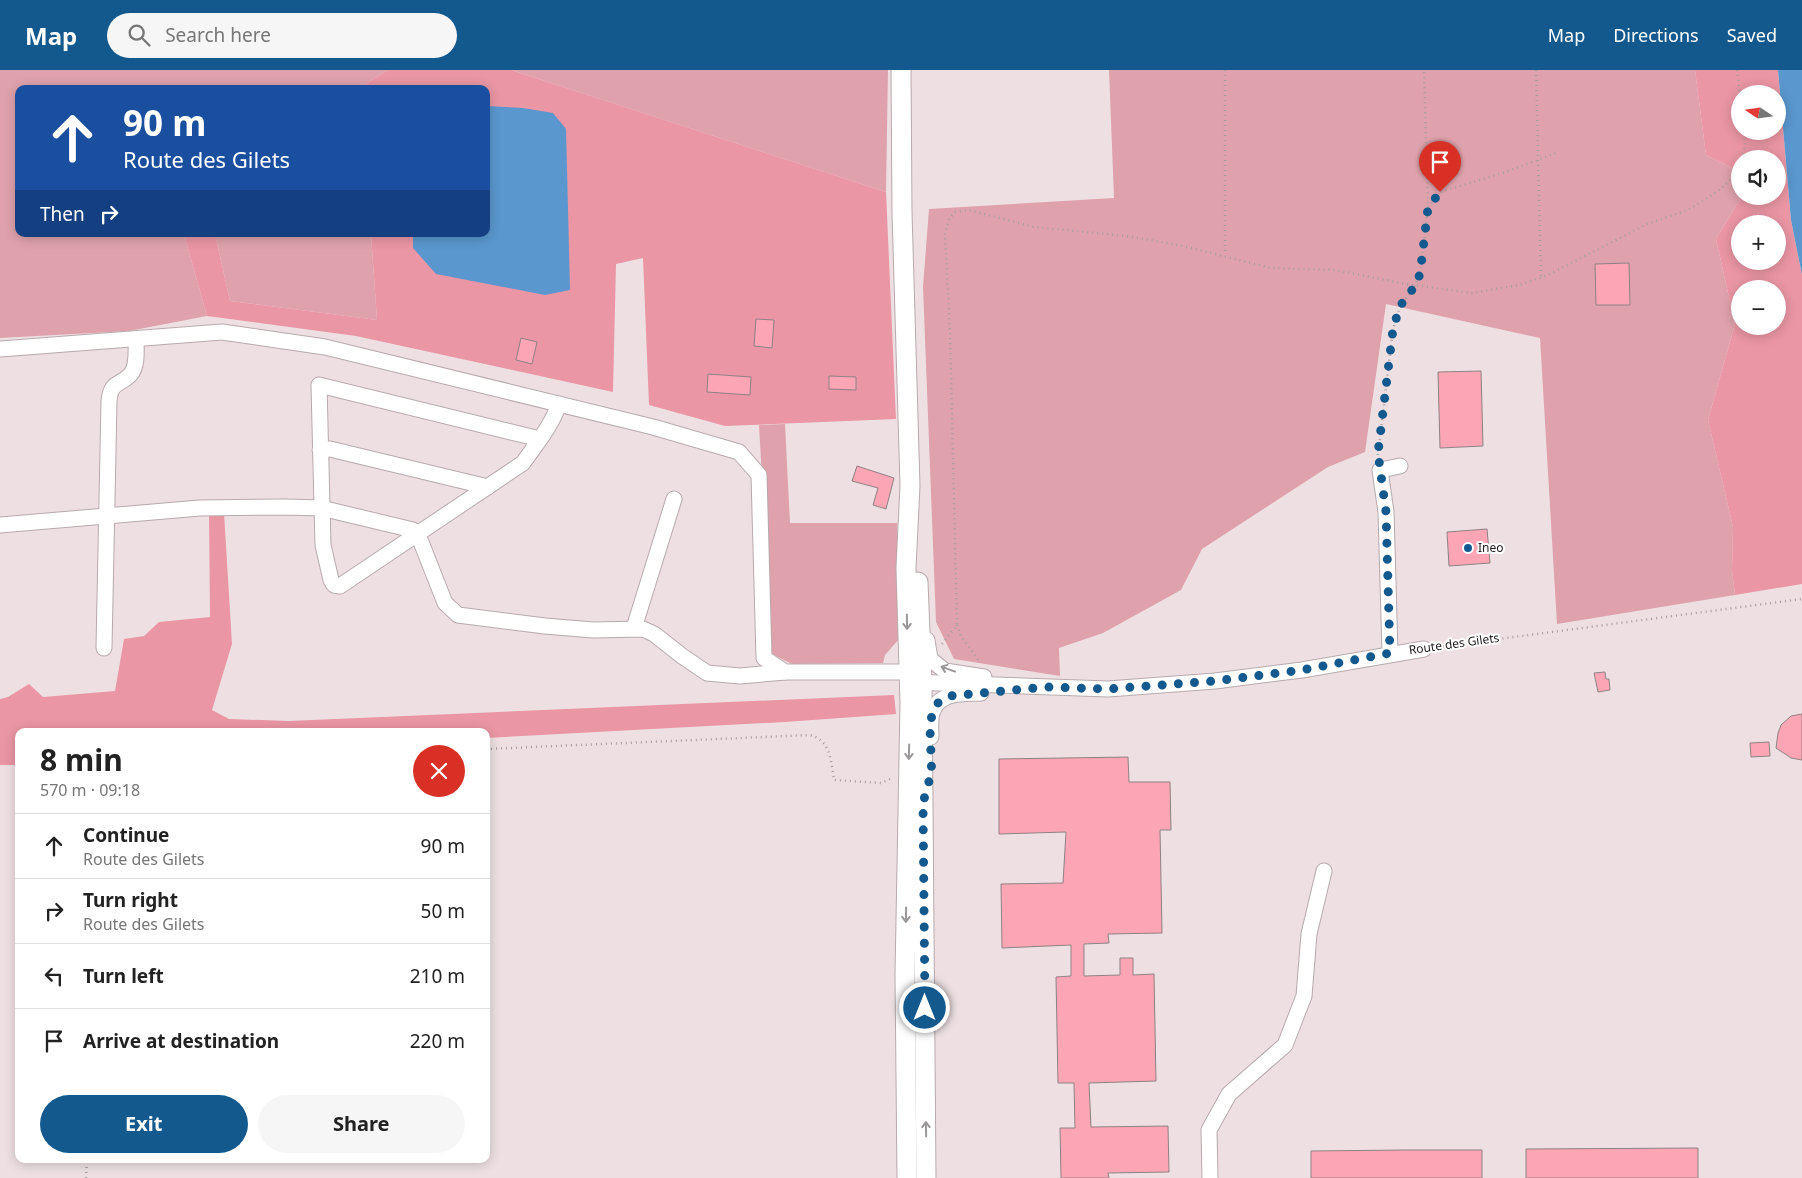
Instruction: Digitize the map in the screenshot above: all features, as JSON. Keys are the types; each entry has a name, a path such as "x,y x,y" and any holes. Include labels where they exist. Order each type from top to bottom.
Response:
{"main road":[{"path":"901,70 902,212 910,486 906,568 923,804 926,1178"},
{"path":"907,1178 905,975 910,703 915,677 919,594 918,560 910,486"}],"street":[{"path":"0,350 222,332 325,347 653,427 739,452 759,474 764,658 785,672"},
{"path":"104,648 110,392 114,385 130,376 134,370 136,339"},
{"path":"540,439 319,385 323,545 331,580 334,585 340,586 523,463 554,420 559,404"},
{"path":"320,450 330,449 488,487"},
{"path":"1390,653 1386,512 1380,470 1400,466"},
{"path":"0,525 200,508 286,506 322,508 413,530 445,603 458,615 592,630 634,628 674,499"},
{"name":"Route des Gilets","path":"919,594 930,659 945,670 1047,687"},
{"name":"Route des Gilets","path":"634,628 643,629 654,634 682,656 707,672 740,676 785,672 915,677 1047,687 1108,689 1215,681 1302,670 1390,653 1424,649"},
{"name":"Route des Gilets","path":"923,804 931,773 932,713 942,698 1047,687"},
{"path":"1210,1178 1209,1130 1229,1094 1285,1045 1304,996 1310,934 1324,871"}],"path":[{"path":"1225,70 1225,255"},
{"path":"1380,470 1378,453 1393,329 1400,306 1415,286 1420,274 1428,208 1424,70"},
{"path":"1536,70 1541,278"},
{"path":"1737,70 1739,85"},
{"path":"1428,208 1440,192 1503,173 1559,152"},
{"path":"929,651 939,647 956,625 950,332 945,234 949,219 955,212 969,210 1034,227 1127,236 1225,255 1271,268 1335,270 1415,286 1472,293 1520,285 1541,278 1647,224 1688,210 1718,191 1731,179"},
{"name":"Route des Gilets","path":"1424,649 1802,598"},
{"path":"490,749 810,735 820,738 826,744 834,780 881,783 890,779 893,771"},
{"path":"86,1178 87,1163"}],"shaded area":[{"path":"0,70 388,70 364,85 15,85 15,237 185,237 207,316 129,331 0,338"},
{"path":"388,70 511,70 886,192 896,419 725,426 649,405 643,258 616,264 613,392 356,336 207,316 185,237 216,237 230,301 377,320 371,237 490,237 490,85 364,85"},
{"path":"511,70 888,70 886,192"},
{"path":"1109,70 1695,70 1706,155 1731,168 1731,205 1737,205 1716,239 1731,306 1732,335 1708,420 1733,527 1732,570 1735,595 1557,624 1540,338 1386,304 1365,452 1328,467 1202,549 1181,590 1103,633 1059,648 1060,676 954,659 936,622 923,287 929,209 1114,198"},
{"path":"1695,70 1778,70 1779,85 1731,85 1731,140 1784,140 1785,150 1731,150 1731,168 1706,155"},
{"path":"1786,162 1791,220 1802,275 1802,584 1735,595 1732,570 1733,527 1708,420 1732,335 1786,335 1786,280 1731,280 1731,306 1716,239 1737,205 1786,205"},
{"path":"216,237 371,237 377,320 230,301"},
{"path":"785,424 790,523 897,523 897,620 899,639 885,655 883,663 792,664 772,654 759,425"},
{"path":"209,512 224,513 232,644 212,710 229,719 289,721 894,695 896,714 490,738 490,728 15,728 15,765 0,765 0,699 8,697 29,684 43,697 115,691 124,639 144,636 159,622 210,617"}],"water":[{"path":"1778,70 1802,70 1802,275 1791,220 1784,140 1786,140 1786,85 1779,85"},
{"path":"490,106 523,108 553,113 566,129 570,290 545,295 436,274 413,248 413,237 490,237"}],"building":[{"path":"1629,263 1630,305 1596,305 1595,264"},
{"path":"756,319 774,320 772,348 754,346"},
{"path":"521,338 537,342 532,364 516,360"},
{"path":"1481,371 1483,446 1440,448 1438,372"},
{"path":"708,374 751,377 750,395 707,392"},
{"path":"829,376 856,377 856,390 829,389"},
{"path":"857,466 894,478 886,509 873,505 878,488 852,481"},
{"name":"Ineo","path":"1487,529 1490,563 1449,566 1447,532"},
{"path":"1605,672 1606,679 1609,679 1610,690 1598,692 1594,673"},
{"path":"1802,714 1802,760 1791,758 1776,748 1781,725 1791,716"},
{"path":"1769,742 1770,756 1751,757 1750,743"},
{"path":"1128,757 1129,782 1170,782 1171,830 1160,830 1162,933 1108,934 1109,943 1084,944 1084,976 1120,975 1120,958 1133,958 1133,975 1154,974 1156,1081 1089,1083 1091,1127 1168,1126 1169,1172 1108,1173 1109,1178 1061,1178 1060,1128 1075,1128 1074,1083 1058,1083 1056,977 1071,976 1071,945 1002,948 1001,884 1063,883 1066,832 999,834 999,759"},
{"path":"1698,1148 1698,1178 1526,1178 1526,1149"},
{"path":"1482,1150 1482,1178 1311,1178 1311,1151"}],"place":[{"name":"Ineo","path":"1468,548"}],"route":[{"path":"925,1008 923,804 931,773 932,713 942,698 1047,687 1108,689 1215,681 1302,670 1390,653 1386,512 1378,453 1393,329 1400,306 1415,286 1420,274 1428,208 1440,192"}]}
